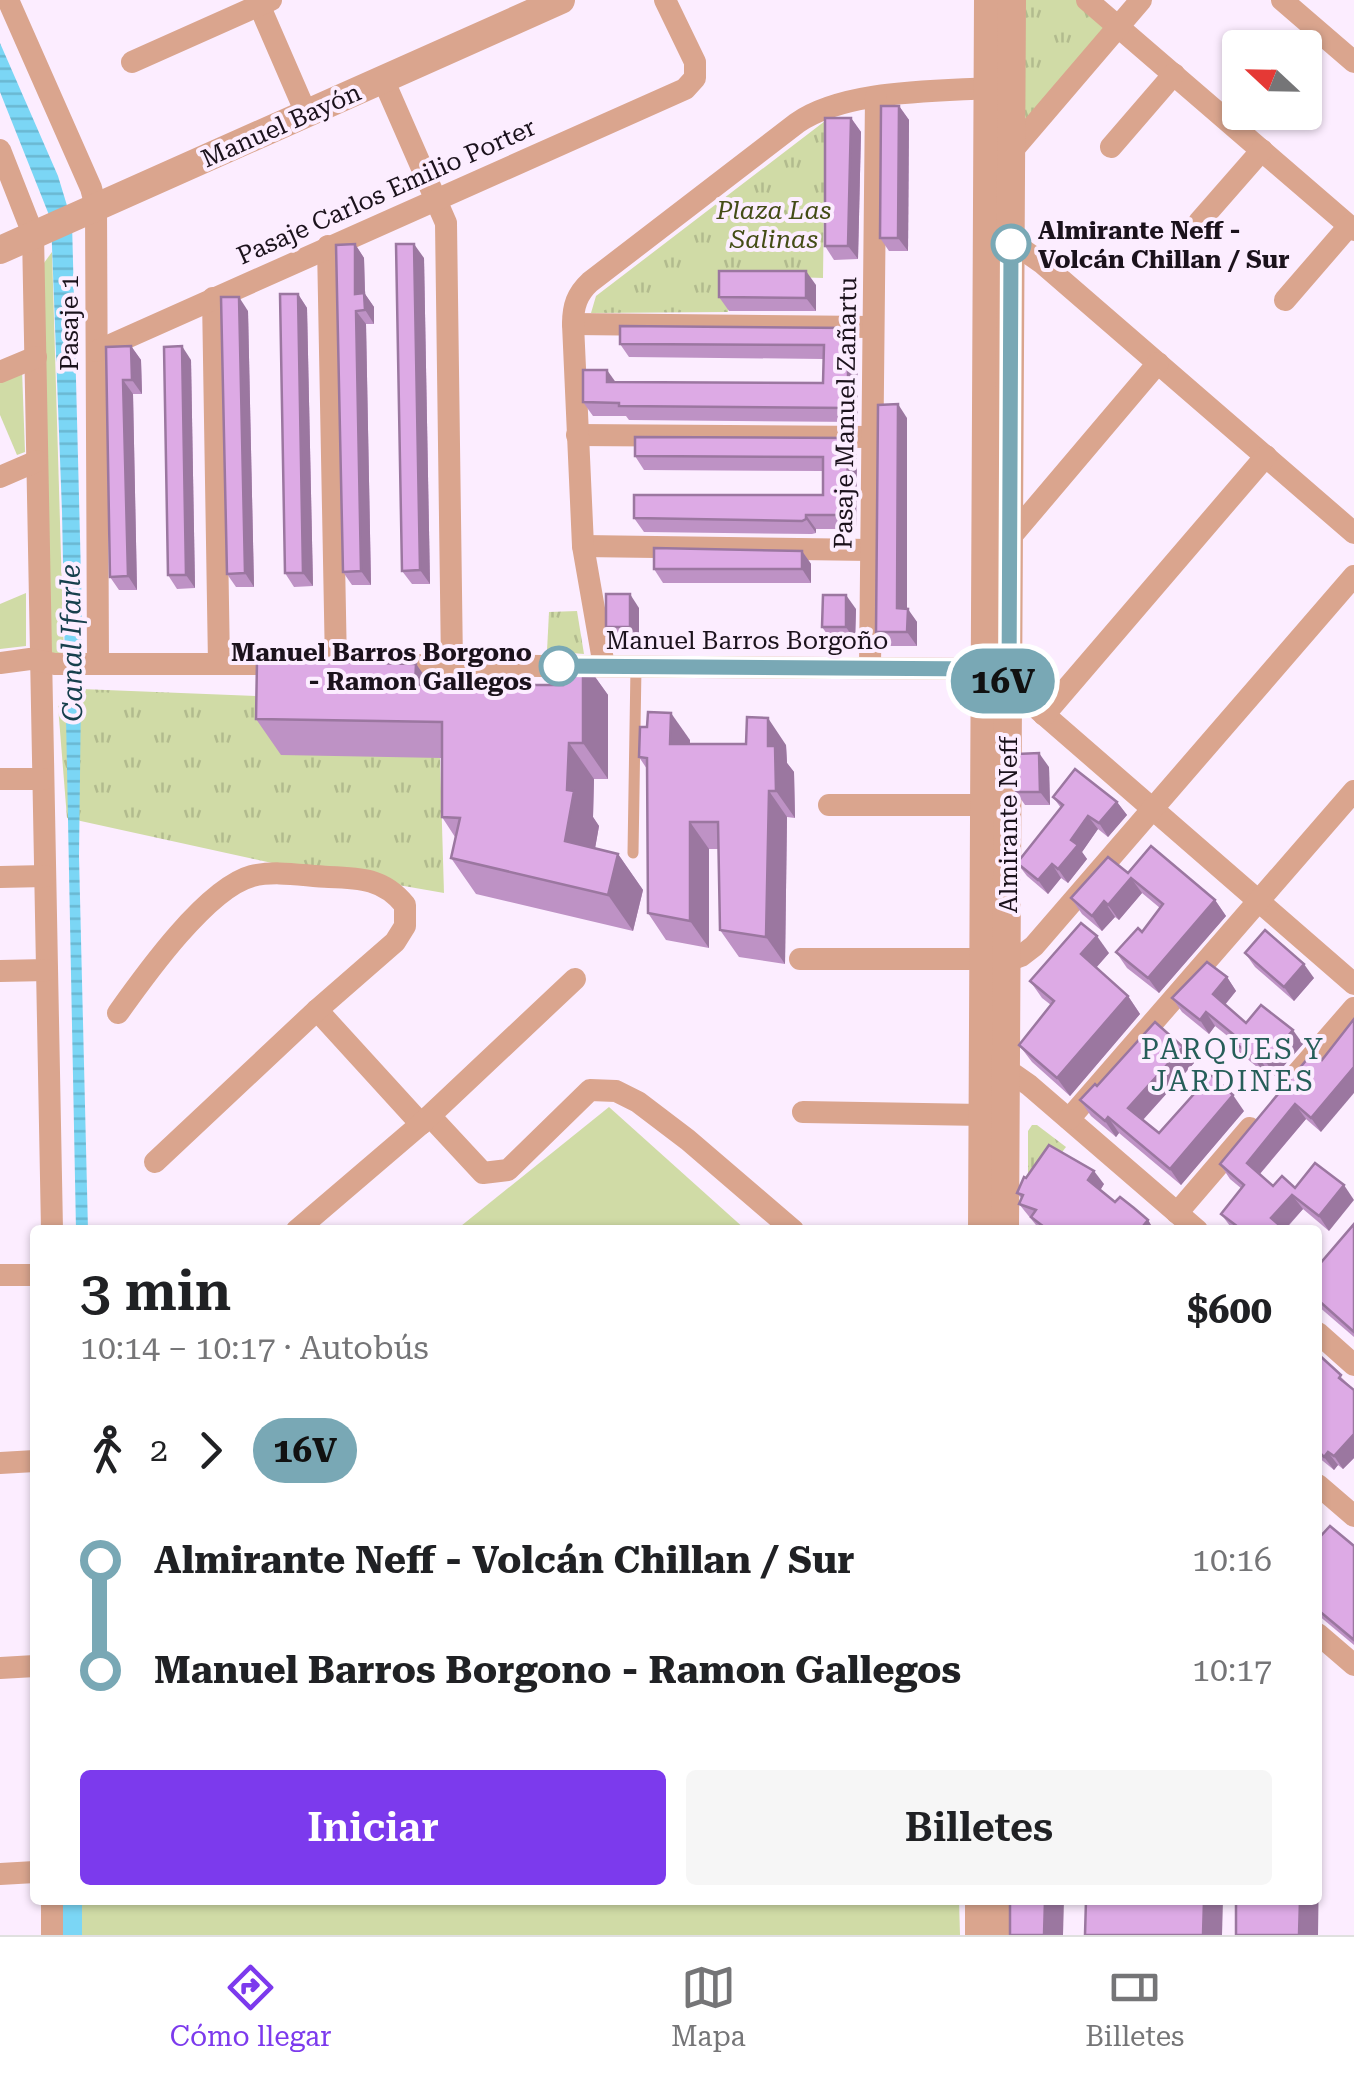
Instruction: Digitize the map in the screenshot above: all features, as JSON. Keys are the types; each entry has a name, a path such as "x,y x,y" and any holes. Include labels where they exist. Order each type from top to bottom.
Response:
{"street":[{"name":"Pasaje 1","path":"8,0 91,188 86,212 96,352 92,663"},
{"name":"Manuel Bayón","path":"0,250 561,0"},
{"name":"Pasaje Carlos Emilio Porter","path":"96,352 685,89 694,78 695,62 666,0"},
{"name":"Almirante Neff","path":"988,0 1012,152 999,243 1009,539 1009,684 995,960 994,1068 1005,1225"},
{"name":"Almirante Neff","path":"995,960 984,805 984,669 999,243 1000,88 1012,0"},
{"path":"1088,0 1352,228 1285,300"},
{"path":"1012,152 1141,0"},
{"path":"1282,0 1349,48"},
{"path":"132,62 262,2 306,113"},
{"path":"1111,147 1174,74"},
{"path":"383,79 446,223 452,665"},
{"path":"604,666 583,546 578,435 574,312 590,282 809,115 843,102 1000,88"},
{"name":"Pasaje Manuel Zañartu","path":"870,668 876,98"},
{"path":"0,150 38,232 38,461 48,662 44,778 52,1225"},
{"path":"1200,222 1262,150"},
{"path":"999,243 1042,262 1354,533"},
{"path":"328,246 355,665"},
{"path":"213,298 219,664"},
{"path":"574,312 874,327"},
{"path":"0,372 36,357"},
{"path":"1009,539 1158,363"},
{"path":"578,435 872,437"},
{"path":"1044,715 1266,456"},
{"path":"0,477 38,461"},
{"path":"583,546 872,550"},
{"path":"800,959 995,960 1034,946 1354,576"},
{"name":"Manuel Barros Borgoño","path":"0,662 984,669"},
{"path":"984,669 1009,684 1354,984"},
{"path":"0,779 44,778"},
{"path":"1069,1119 1354,791"},
{"path":"829,805 984,805"},
{"path":"118,1013 176,939 223,891 243,879 268,874 358,877 380,882 406,905 407,919 401,935 155,1162"},
{"path":"0,877 46,876"},
{"path":"0,971 47,970"},
{"path":"303,1225 426,1120 576,979"},
{"path":"994,1068 1069,1119 1187,1224 1272,1103 1354,1008"},
{"path":"317,1010 484,1174 508,1170 590,1090 616,1091 638,1102 688,1140 787,1225"},
{"name":"Almirante Neff","path":"982,1225 983,1114 994,1068"},
{"path":"803,1112 983,1114"},
{"path":"0,1276 30,1275"},
{"path":"1322,1337 1354,1365"},
{"path":"0,1463 30,1461"},
{"path":"1322,1488 1350,1512 1327,1531"},
{"path":"1322,1637 1354,1665"},
{"path":"0,1668 30,1666"},
{"path":"0,1874 30,1872"},
{"path":"52,1905 52,1935"},
{"path":"979,1935 980,1905"},
{"path":"1002,1905 1002,1935"}],"lane":[{"path":"633,853 636,666"}],"green space":[{"path":"1017,0 1079,0 1112,27 1016,143"},
{"name":"Plaza Las Salinas","path":"825,121 823,278 730,275 728,312 591,313 596,296"},
{"path":"52,252 64,658 48,660 41,267"},
{"path":"22,370 25,452 17,455 0,415 0,380"},
{"path":"26,593 26,646 0,649 0,604"},
{"path":"577,611 584,654 547,651 549,612"},
{"path":"81,689 282,697 440,758 444,893 272,863 67,818 58,706"},
{"path":"609,1107 740,1225 462,1225"},
{"path":"1032,1125 1066,1147 1028,1196 1028,1131"},
{"path":"75,1905 959,1905 960,1935 75,1935"}],"water":[{"path":"0,43 58,176 72,222 82,616 79,856 88,1225 76,1225 62,512 51,220 0,92"}],"building":[{"path":"881,106 899,106 898,238 880,238"},
{"path":"825,118 851,118 848,246 825,246"},
{"path":"355,244 355,294 364,293 365,310 356,311 361,571 343,572 336,245"},
{"path":"396,244 414,244 420,570 402,571"},
{"path":"719,271 806,271 806,298 719,297"},
{"path":"280,294 298,294 303,573 285,573"},
{"path":"221,297 239,297 245,573 227,574"},
{"path":"620,326 848,328 848,408 619,406 583,402 583,370 607,370 607,382 823,383 824,345 620,344"},
{"path":"131,346 132,380 123,380 128,576 110,577 106,347"},
{"path":"182,346 186,575 168,575 164,347"},
{"path":"898,404 897,608 908,609 907,632 876,632 878,405"},
{"path":"635,437 848,438 847,515 806,515 802,521 634,518 634,495 823,495 823,457 635,456"},
{"path":"654,548 802,551 802,569 654,569"},
{"path":"606,594 630,594 630,627 606,627"},
{"path":"823,595 846,595 846,627 822,627"},
{"path":"564,660 583,660 583,743 569,743 567,790 574,791 565,841 618,854 608,895 451,858 460,818 442,817 442,722 256,719 257,661 416,664 415,685 563,685"},
{"path":"648,712 671,713 670,744 746,744 747,717 768,718 768,746 775,746 776,791 769,791 766,937 720,930 718,822 690,822 690,921 648,913 647,758 639,757 640,727 647,727"},
{"path":"1039,753 1040,792 1016,792 1017,754"},
{"path":"1075,769 1117,802 1099,823 1088,816 1071,840 1078,845 1058,869 1052,864 1038,880 1017,863 1063,805 1053,797"},
{"path":"1151,846 1215,900 1148,978 1116,952 1138,928 1142,932 1163,904 1131,878 1108,905 1104,901 1092,916 1071,898 1108,857 1128,873"},
{"path":"1081,923 1097,936 1081,954 1128,996 1057,1078 1019,1045 1054,1001 1030,981"},
{"path":"1265,930 1304,964 1284,987 1245,953"},
{"path":"1207,962 1227,977 1213,994 1246,1023 1261,1005 1293,1030 1266,1062 1257,1055 1254,1058 1229,1038 1233,1034 1206,1012 1200,1020 1172,998"},
{"path":"1354,1019 1354,1067 1311,1118 1295,1104 1247,1163 1273,1186 1282,1176 1295,1188 1315,1163 1344,1185 1319,1216 1292,1195 1271,1218 1279,1225 1235,1225 1221,1214 1244,1185 1220,1164 1313,1052 1322,1060"},
{"path":"1155,1022 1183,1047 1128,1108 1159,1133 1211,1075 1233,1095 1170,1169 1108,1117 1105,1121 1080,1100"},
{"path":"1049,1145 1094,1171 1088,1180 1115,1202 1120,1197 1148,1220 1144,1225 1041,1225 1031,1217 1036,1210 1019,1204 1023,1195 1017,1193"},
{"path":"1354,1224 1354,1332 1322,1304 1322,1261"},
{"path":"1322,1358 1354,1390 1354,1434 1334,1456 1328,1452 1324,1457"},
{"path":"1330,1526 1354,1546 1354,1640 1322,1613 1322,1535"},
{"path":"1010,1905 1045,1905 1044,1935 1010,1935"},
{"path":"1086,1905 1204,1905 1203,1935 1085,1935"},
{"path":"1236,1905 1300,1905 1299,1935 1236,1935"}],"waterway":[{"name":"Canal Ifarle","path":"72,1905 72,1935"}],"bus line":[{"name":"16V","path":"559,666 984,669 1009,684 1011,244"}],"place":[{"name":"Almirante Neff - Volcán Chillan / Sur","path":"1011,244"},
{"name":"Manuel Barros Borgono - Ramon Gallegos","path":"559,666"}],"district":[{"name":"PARQUES Y JARDINES","path":"1233,1065"}]}
